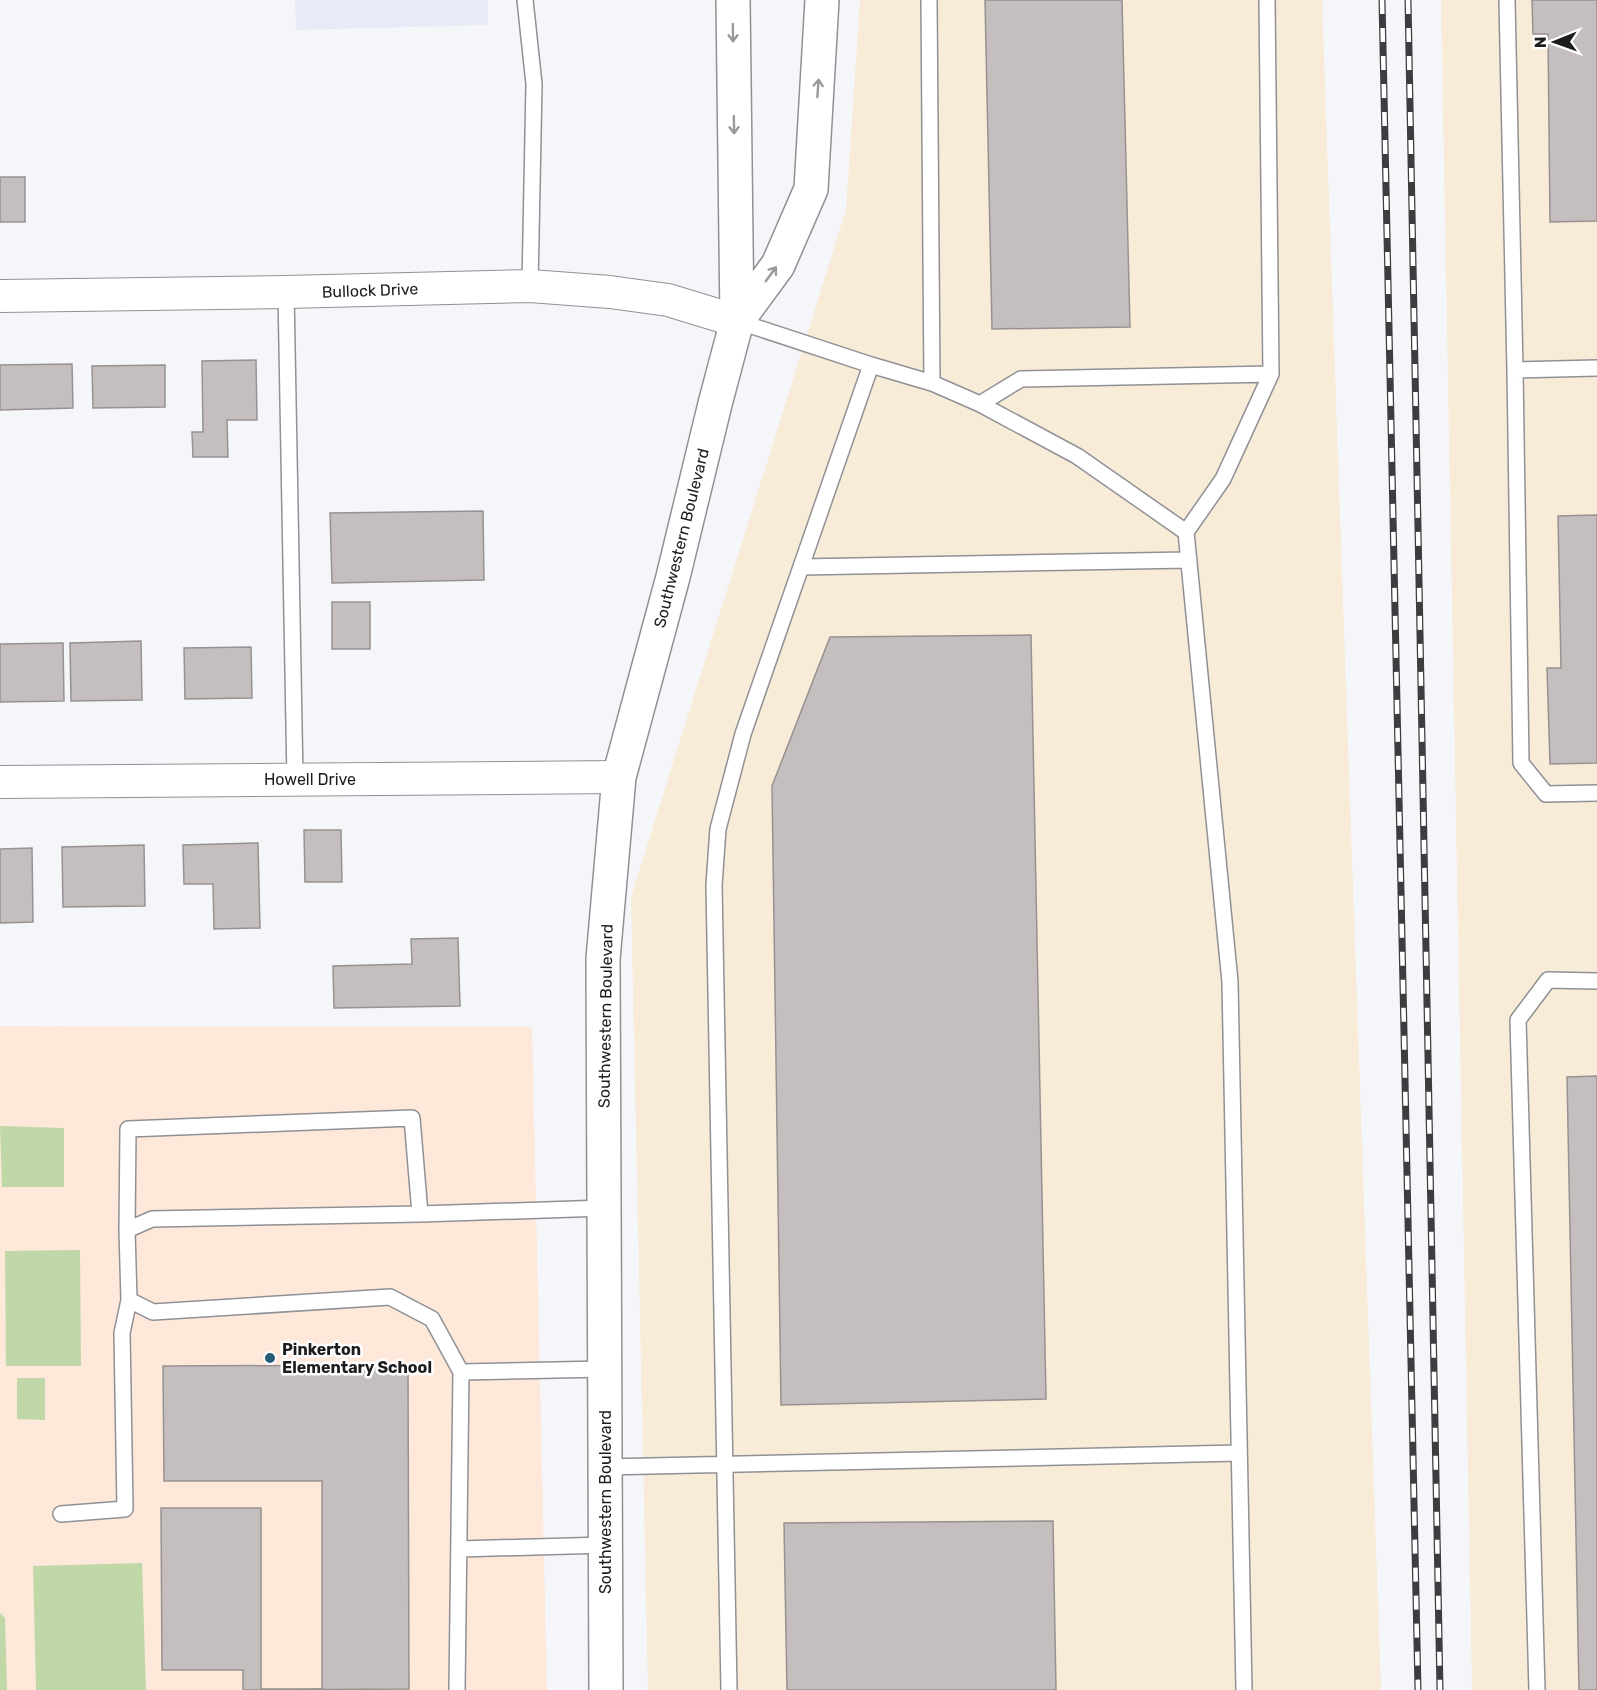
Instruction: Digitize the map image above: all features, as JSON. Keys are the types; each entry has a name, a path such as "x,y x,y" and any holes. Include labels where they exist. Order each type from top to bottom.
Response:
{"street":[{"name":"Southwestern Boulevard","path":"606,1690 603,959 619,777 673,577 737,321 733,0"},
{"name":"Southwestern Boulevard","path":"737,321 778,265 811,189 822,0"},
{"name":"Bullock Drive","path":"0,296 530,286 610,292 668,300 737,321"},
{"name":"Howell Drive","path":"0,782 619,777"}],"lane":[{"path":"525,0 534,84 530,286"},
{"path":"929,0 932,382"},
{"path":"1244,1690 1230,982 1186,532 1223,479 1271,374 1267,0"},
{"path":"1507,0 1521,763 1546,794 1597,793"},
{"path":"286,292 295,779"},
{"path":"737,321 871,365 932,382 980,404 1077,456 1186,532"},
{"path":"729,1690 714,885 718,829 743,734 871,365"},
{"path":"1515,370 1597,368"},
{"path":"980,404 1020,379 1271,374"},
{"path":"801,567 1189,560"},
{"path":"1537,1690 1518,1020 1548,980 1597,981"},
{"path":"61,1514 125,1509 122,1333 129,1300 128,1129 412,1118 420,1214"},
{"path":"127,1230 152,1219 604,1208"},
{"path":"129,1300 153,1312 390,1297 432,1319 461,1372 457,1690"},
{"path":"461,1372 604,1369"},
{"path":"605,1467 1239,1453"},
{"path":"459,1550 606,1545"}],"shaded area":[{"path":"295,0 488,0 488,25 296,30"},
{"path":"860,0 1322,0 1381,1690 648,1690 631,897 846,210"},
{"path":"1441,0 1597,0 1597,1690 1472,1690"},
{"name":"Pinkerton Elementary School","path":"0,1026 532,1027 547,1690 0,1690"}],"green space":[{"path":"0,1126 64,1128 64,1187 2,1187"},
{"path":"80,1250 81,1366 6,1366 5,1251"},
{"path":"17,1378 45,1378 45,1420 17,1419"},
{"path":"142,1563 146,1690 36,1690 33,1566"},
{"path":"0,1613 5,1618 7,1690 0,1690"}],"building":[{"path":"985,0 1122,0 1130,327 992,329"},
{"path":"1532,0 1597,0 1597,221 1550,222 1548,34 1533,34"},
{"path":"0,177 25,177 25,222 0,222"},
{"path":"256,360 257,420 227,420 228,457 193,457 192,432 203,432 202,361"},
{"path":"72,364 73,408 0,410 0,365"},
{"path":"165,365 165,407 93,408 92,366"},
{"path":"483,511 484,580 332,583 330,513"},
{"path":"1597,515 1597,763 1550,764 1547,668 1561,668 1558,516"},
{"path":"332,602 370,602 370,649 332,649"},
{"path":"1031,635 1046,1399 781,1405 772,786 830,637"},
{"path":"141,641 142,700 71,701 70,643"},
{"path":"63,643 64,701 0,702 0,644"},
{"path":"251,647 252,698 185,699 184,648"},
{"path":"304,830 341,830 342,882 305,882"},
{"path":"258,843 260,928 214,929 213,884 184,884 183,845"},
{"path":"144,845 145,906 63,907 62,847"},
{"path":"32,848 33,922 0,923 0,849"},
{"path":"458,938 460,1006 334,1008 333,966 412,964 411,939"},
{"path":"1597,1076 1597,1690 1579,1690 1567,1077"},
{"path":"408,1365 409,1689 243,1690 243,1670 162,1670 161,1508 261,1508 261,1689 322,1689 322,1481 164,1481 163,1366"},
{"path":"1053,1521 1056,1690 787,1690 784,1523"}],"railway":[{"path":"1382,0 1418,1690"},
{"path":"1408,0 1440,1690"}],"place":[{"name":"Pinkerton Elementary School","path":"270,1358"}]}
